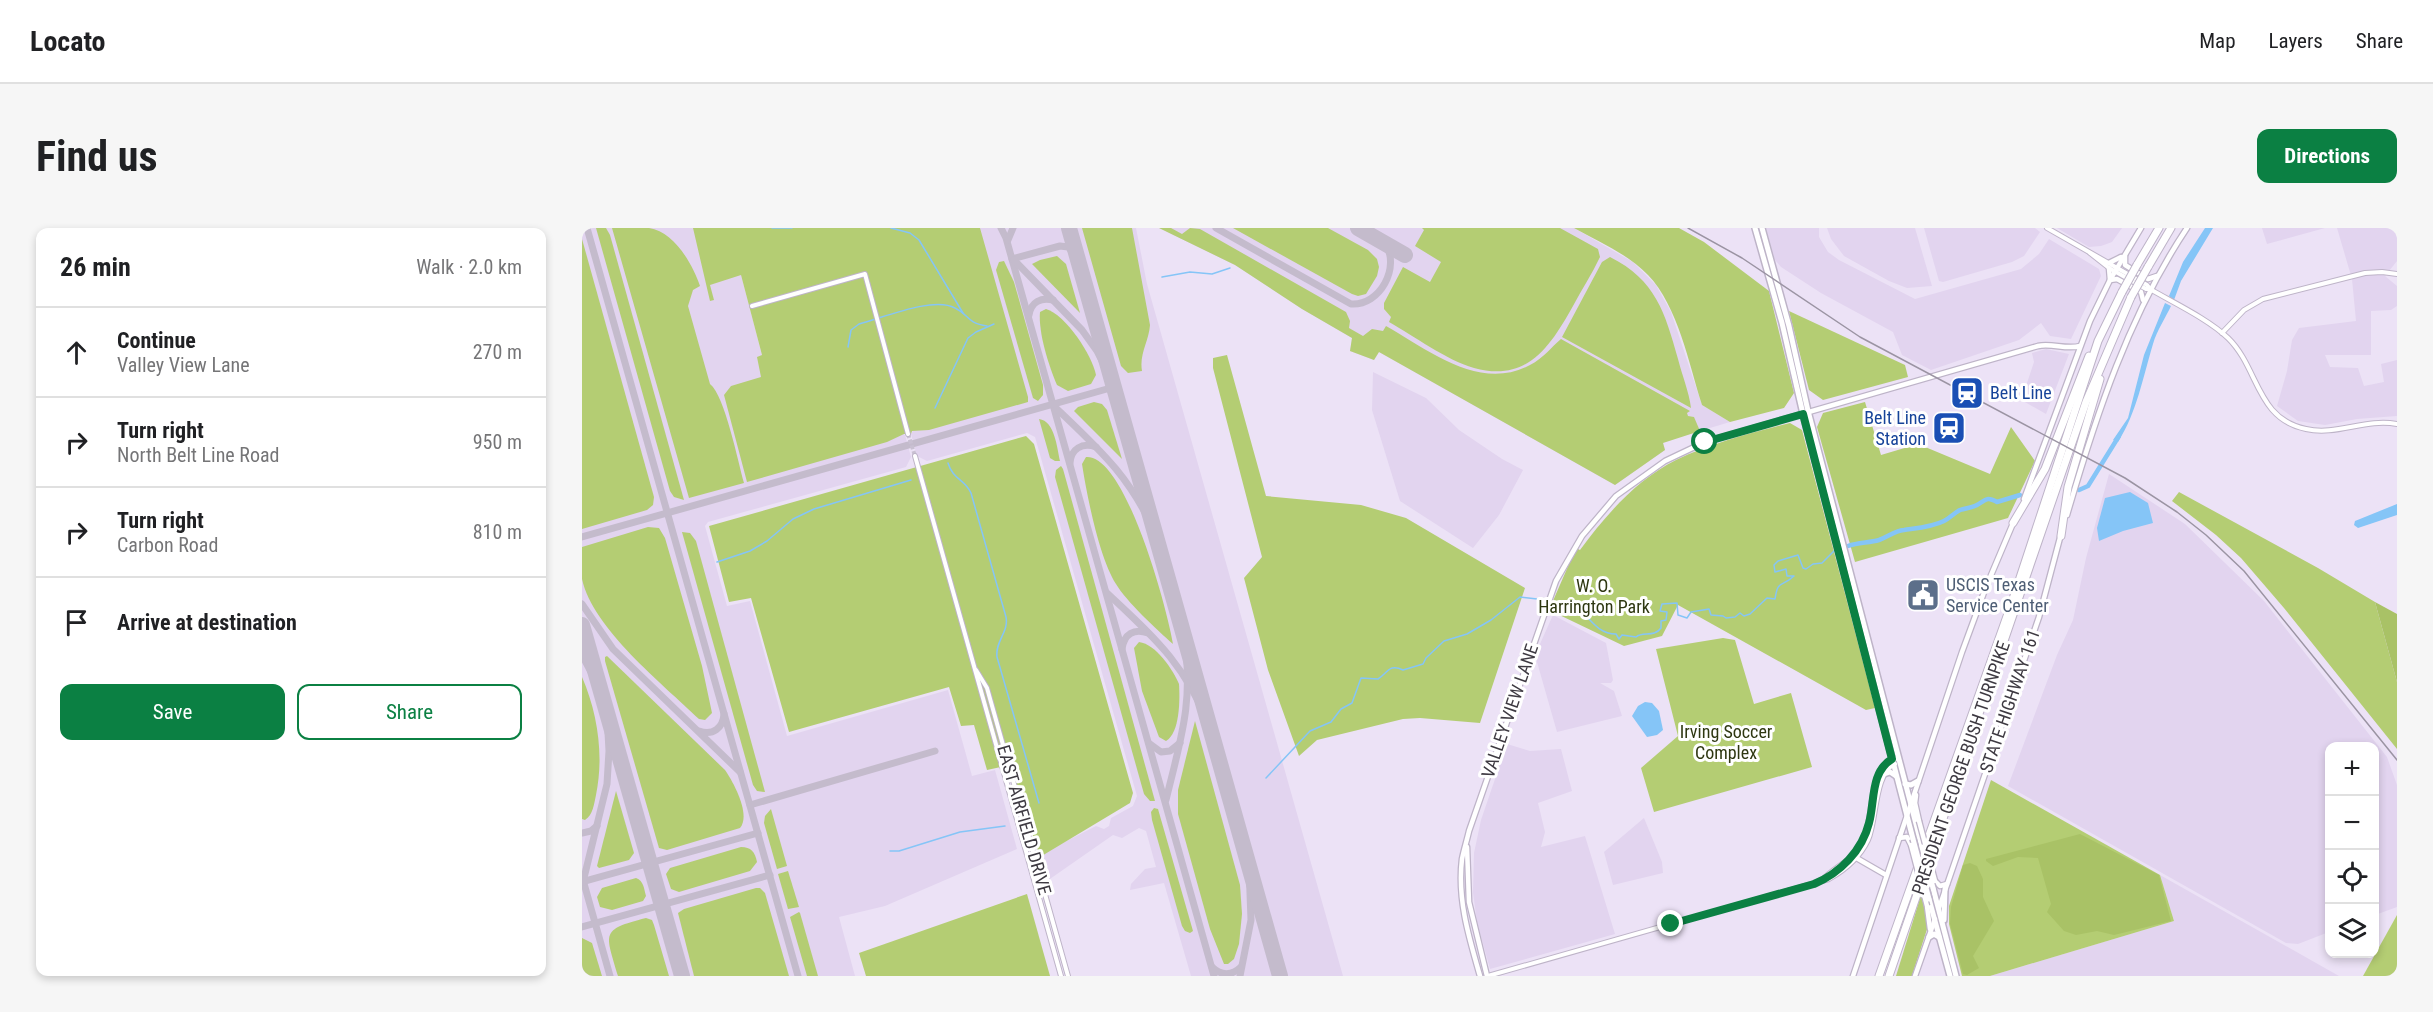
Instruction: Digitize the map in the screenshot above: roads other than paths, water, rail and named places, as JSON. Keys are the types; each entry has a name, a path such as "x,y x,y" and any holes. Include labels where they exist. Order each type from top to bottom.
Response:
{"highway":[{"name":"PRESIDENT GEORGE BUSH TURNPIKE","path":"1878,976 2011,605 2098,341 2137,264 2159,228"},
{"name":"PRESIDENT GEORGE BUSH TURNPIKE","path":"1891,976 2086,402 2131,297 2171,228"},
{"path":"2013,523 2045,469 2074,390 2098,341"},
{"path":"2061,536 2067,487 2110,342"}],"main road":[{"path":"1755,228 1784,330 1896,761 1905,784 1939,909 1950,976"},
{"path":"1762,228 1789,326 1805,412"},
{"path":"1852,976 1986,587 2034,476 2080,346 2110,280 2141,228"},
{"name":"STATE HIGHWAY 161","path":"1915,976 2039,617 2061,536 2117,364 2140,308 2187,228"},
{"path":"2110,280 2109,265 2127,251"},
{"path":"2127,251 2125,265 2148,279 2158,276"},
{"path":"2110,280 2117,279 2141,292 2143,298 2140,308"},
{"name":"VALLEY VIEW LANE","path":"1480,976 1463,903 1462,858 1500,737 1552,592 1565,562 1588,527 1627,487 1678,454 1705,442 2042,345 2080,346"},
{"path":"2068,347 2075,358"},
{"path":"1896,761 1897,777 1930,918 1929,936 1942,935"},
{"path":"1884,774 1890,772 1897,777"},
{"path":"1905,784 1911,785 1918,781"},
{"path":"1915,789 1915,803 1935,881 1940,886 1946,886 1942,935"},
{"path":"1898,838 1907,837 1912,842 1935,920 1956,976"},
{"name":"VALLEY VIEW LANE","path":"1468,839 1469,902 1488,976"},
{"path":"1855,857 1886,875"}],"street":[{"path":"2048,228 2222,333 2242,355 2264,401 2283,419 2304,429 2319,431 2373,422 2397,424"},
{"path":"2222,333 2244,310 2263,299 2366,273 2397,274"},
{"path":"752,306 864,274 908,434"},
{"name":"EAST AIRFIELD DRIVE","path":"915,456 1061,976"},
{"name":"EAST AIRFIELD DRIVE","path":"974,666 987,688 1068,976"},
{"path":"1488,976 1821,881 1838,874 1868,841 1880,785 1884,774 1896,761"},
{"path":"1873,815 1878,775 1884,765 1896,761"},
{"path":"1028,858 1034,861 1039,874"}],"water":[{"path":"2205,228 2213,228 2181,281 2174,300 2169,296 2183,262"},
{"path":"2165,303 2171,306 2155,339 2135,407 2118,442 2113,440 2128,418 2144,355"},
{"path":"2130,492 2148,503 2153,523 2123,531 2099,541 2097,528 2105,498"},
{"path":"2397,504 2397,515 2358,528 2354,525 2355,521"},
{"path":"1645,702 1652,703 1659,711 1663,730 1657,735 1647,737 1632,716 1638,706"}],"waterway":[{"path":"772,228 792,228"},
{"path":"891,228 910,233 919,240 963,313"},
{"path":"1162,277 1190,272 1212,274 1230,268"},
{"path":"848,347 851,330 859,324 921,306 946,305 960,311 975,323 987,326"},
{"path":"935,408 968,338 994,324"},
{"path":"2079,490 2088,486 2119,436"},
{"path":"948,463 953,473 971,493 1006,617 1006,627 998,646 997,657 1039,803"},
{"path":"717,562 750,551 767,541 793,519 814,509 911,480"},
{"path":"1848,546 1879,540 1900,531 1935,525 1960,510 1975,506 1986,499 1997,502 2020,495"},
{"path":"1551,602 1560,606 1566,601 1573,604 1601,630 1616,634 1619,639 1622,635 1636,637 1655,633 1661,628 1661,621 1666,620 1667,612 1660,611 1662,604 1677,603 1678,615 1687,618 1691,612 1709,609 1711,615 1726,618 1735,617 1740,613 1744,616 1750,614 1767,598 1775,599 1779,586 1794,576 1787,576 1786,569 1775,572 1774,565 1778,561 1798,555 1803,568 1806,569 1813,564 1822,563 1835,550"},
{"path":"1266,778 1310,731 1331,722 1341,709 1352,703 1361,678 1378,679 1392,668 1403,670 1423,664 1426,658 1444,641 1467,634 1491,620 1520,597 1546,600"},
{"path":"890,851 899,851 960,832 1005,826"}],"tunnel":[{"path":"908,434 915,456"}],"tram line":[{"path":"1688,228 1742,258 1860,337 2125,478 2177,512 2206,535 2244,571 2397,760"}],"place":[{"name":"Belt Line","path":"1967,393"},
{"name":"Belt Line Station","path":"1949,428"},
{"name":"USCIS Texas Service Center","path":"1923,595"}],"park label":[{"name":"W. O. Harrington Park","path":"1594,596"},
{"name":"Irving Soccer Complex","path":"1726,742"}]}
